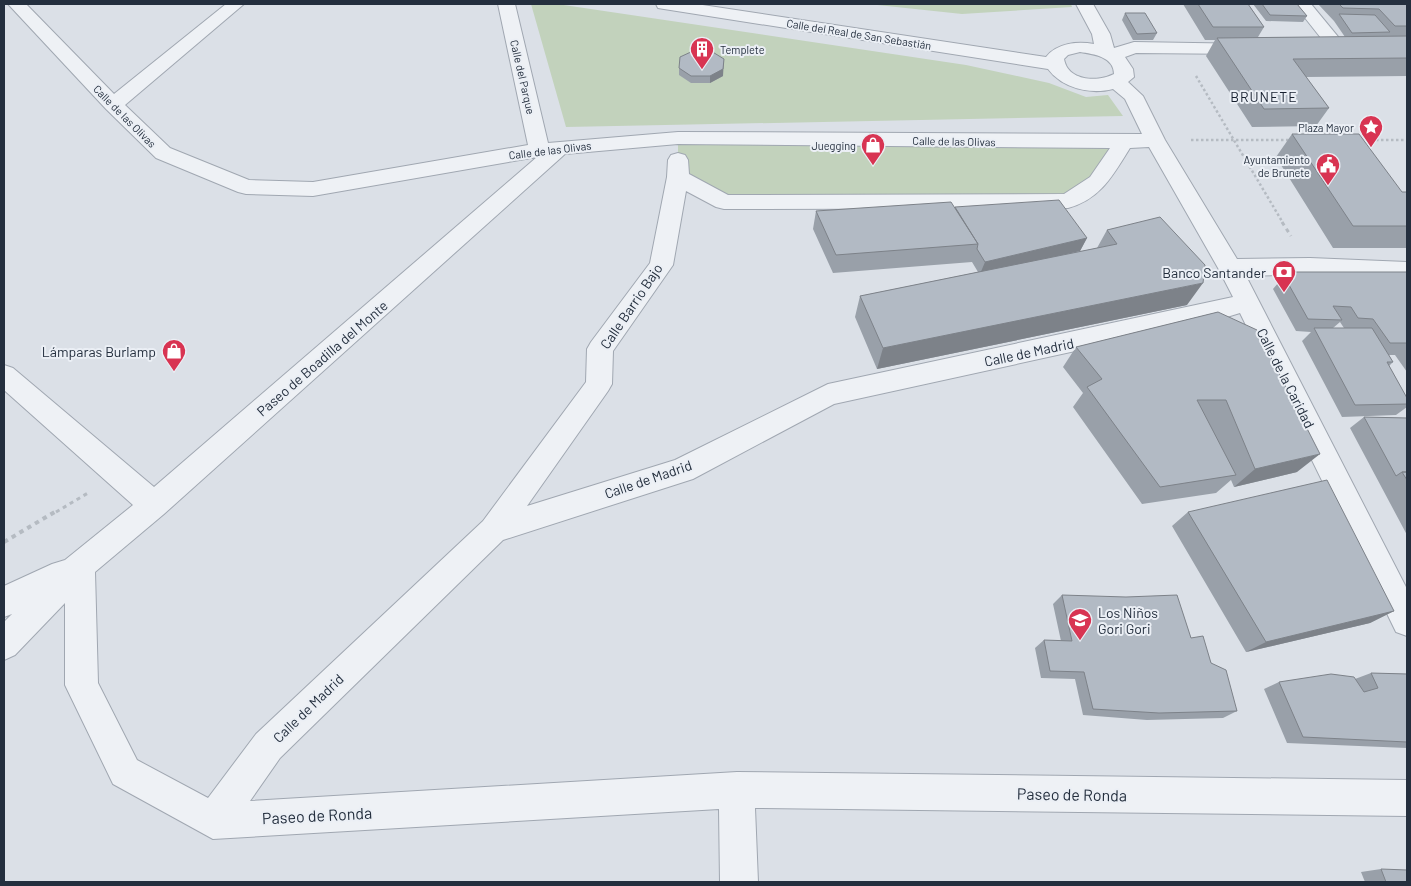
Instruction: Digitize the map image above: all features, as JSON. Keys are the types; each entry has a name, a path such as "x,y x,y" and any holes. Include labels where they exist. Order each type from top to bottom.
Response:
{"street":[{"name":"Calle de las Olivas","path":"16,4 163,154 246,188 313,189 550,148 678,138 1124,142 1155,140"},
{"path":"113,105 236,4"},
{"name":"Calle del Parque","path":"506,4 550,148"},
{"name":"Calle del Real de San Sebastián","path":"664,4 1054,64"},
{"path":"1084,4 1101,34 1109,53"},
{"path":"1302,4 1338,48"},
{"path":"1080,47 1109,53 1121,62 1125,70 1124,77 1117,83 1107,86 1079,84 1062,75 1054,64 1055,57 1060,52 1069,48 1080,47"},
{"path":"1109,53 1134,47 1268,48"},
{"path":"1318,48 1358,48"},
{"name":"Calle de la Caridad","path":"1117,83 1133,96 1155,140 1230,268 1407,621"},
{"name":"Calle Barrio Bajo","path":"492,530 599,384 600,349 662,265 678,177 678,138"},
{"path":"678,177 724,202 1068,201 1098,182 1124,142"},
{"name":"Paseo de Boadilla del Monte","path":"4,644 80,566 154,505 550,148"},
{"path":"1230,268 1310,266 1407,270"},
{"name":"Calle de Madrid","path":"213,821 268,746 492,530 684,470 828,395 1217,311 1247,302"},
{"path":"4,375 154,505"},
{"path":"80,566 82,685 125,772 213,821"},
{"name":"Paseo de Boadilla del Monte","path":"4,602 80,566"},
{"path":"737,790 739,882"},
{"name":"Paseo de Ronda","path":"213,821 737,790 1407,798"}],"path":[{"path":"1178,48 1310,266"},
{"path":"1303,119 1318,140 1308,140"},
{"path":"1155,140 1299,140"},
{"path":"1354,140 1407,140"},
{"path":"4,542 119,475"}],"green space":[{"path":"531,4 557,4 966,65 1049,83 1086,97 1108,95 1123,116 566,127"},
{"path":"868,4 1071,4 1072,7 962,14"},
{"path":"678,138 1124,142 1068,201 724,202 678,177"}],"building":[{"path":"1198,4 1248,4 1264,27 1213,27"},
{"path":"1262,4 1297,4 1307,16 1270,15"},
{"path":"1339,4 1407,4 1407,26 1395,26 1379,9 1343,8"},
{"path":"1125,13 1145,13 1157,33 1137,34"},
{"path":"1339,14 1375,15 1390,32 1352,33"},
{"path":"1407,36 1407,58 1293,59 1329,108 1264,109 1217,38"},
{"name":"Templete","path":"693,51 711,51 724,59 723,69 710,76 691,76 679,68 680,57"},
{"path":"1292,134 1359,134 1402,192 1407,192 1407,226 1353,226"},
{"path":"1059,200 1087,238 985,262 977,249 978,244 955,207"},
{"path":"951,202 978,244 836,255 816,211"},
{"path":"1160,217 1205,265 1203,283 883,348 860,296 1117,244 1107,230"},
{"path":"1289,272 1407,272 1407,343 1390,343 1373,319 1358,318 1351,307 1333,306 1342,320 1308,319 1284,276"},
{"path":"1218,312 1257,330 1320,454 1255,469 1226,400 1197,400 1236,475 1160,487 1087,387 1102,379 1076,347"},
{"path":"1314,328 1372,328 1393,362 1387,362 1407,398 1407,404 1355,405"},
{"path":"1364,417 1407,418 1407,472 1402,472 1396,476"},
{"path":"1402,472 1407,472 1407,480"},
{"path":"1327,480 1394,611 1266,642 1188,512"},
{"path":"1062,595 1126,597 1177,595 1191,638 1203,636 1211,663 1226,670 1237,711 1159,713 1093,709 1084,672 1050,671 1044,640 1072,641"},
{"path":"1371,673 1407,674 1407,742 1303,737 1279,682 1331,674 1354,677 1364,692 1378,688"},
{"path":"1381,869 1407,870 1407,882 1386,882"}],"place":[{"name":"Templete","path":"702,70"},
{"name":"Plaza Mayor","path":"1371,148"},
{"name":"Juegging","path":"873,166"},
{"name":"Ayuntamiento de Brunete","path":"1328,186"},
{"name":"Banco Santander","path":"1284,293"},
{"name":"Lámparas Burlamp","path":"174,372"},
{"name":"Los Niños Gori Gori","path":"1080,641"}],"district":[{"name":"BRUNETE","path":"1264,96"}]}
